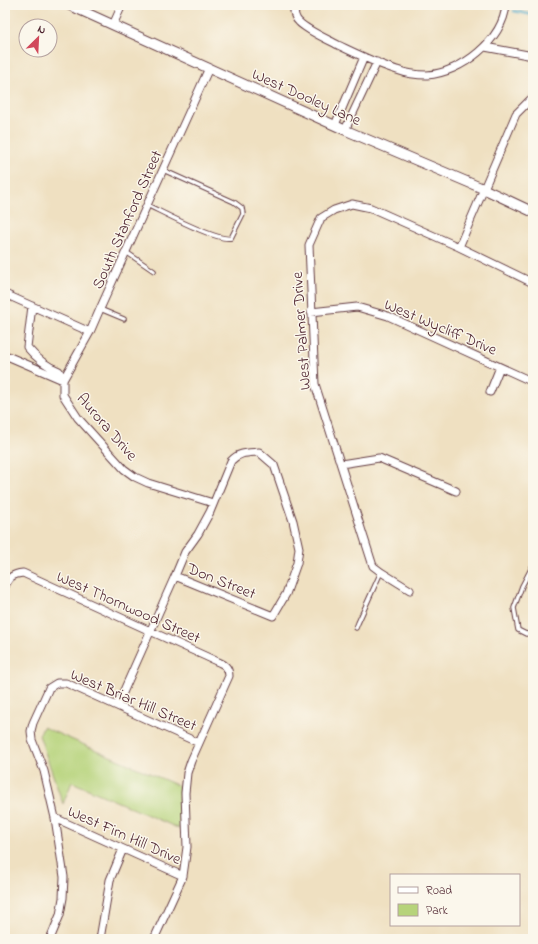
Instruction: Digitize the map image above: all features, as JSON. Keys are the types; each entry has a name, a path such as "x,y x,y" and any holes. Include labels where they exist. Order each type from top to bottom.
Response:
{"street":[{"name":"West Dooley Lane","path":"69,5 345,130 484,189 533,212"},
{"path":"113,25 122,5"},
{"path":"293,5 294,13 298,22 320,35 364,57 398,71 426,75 435,74 460,65 485,47 493,36 505,13 506,5"},
{"path":"485,47 533,56"},
{"path":"335,125 364,57"},
{"path":"345,130 377,62"},
{"name":"South Stanford Street","path":"63,380 90,332 209,68"},
{"path":"459,247 516,114 533,97"},
{"name":"West Palmer Drive","path":"410,590 373,566 315,384 309,245 321,218 334,210 352,204 371,208 459,247 533,283"},
{"path":"5,294 90,332"},
{"path":"32,306 27,347 36,358 51,368 59,371 63,380"},
{"name":"West Wycliff Drive","path":"311,312 357,307 388,316 533,382"},
{"path":"5,354 63,380"},
{"path":"490,392 500,367"},
{"name":"Aurora Drive","path":"63,380 63,395 78,418 124,469 135,477 148,483 213,503"},
{"name":"Don Street","path":"259,452 274,465 289,510 299,548 297,563 286,594 273,616 175,576 185,552 198,534 213,503 231,461 237,455 259,452"},
{"path":"341,464 379,458 456,491"},
{"name":"West Thornwood Street","path":"5,586 10,577 23,573 224,664 229,670 229,676 199,743"},
{"path":"117,706 175,576"},
{"name":"West Briar Hill Street","path":"55,818 44,771 32,740 31,730 49,688 57,683 66,684 199,743"},
{"path":"154,939 183,876 187,847 185,790 189,767 199,743"},
{"path":"50,939 60,915 63,898 64,877 55,818"},
{"name":"West Firn Hill Drive","path":"55,818 183,876"},
{"path":"100,939 110,880 123,849"}],"lane":[{"path":"147,205 208,233 226,239 231,238 243,214 244,211 242,208 234,202 163,170"},
{"path":"126,252 154,271"},
{"path":"100,310 124,319"},
{"path":"533,565 522,586 514,608 518,630 526,634 533,632"},
{"path":"356,628 381,572"}],"green space":[{"path":"43,727 179,786 180,829 72,782 63,804 39,735"}],"waterway":[{"path":"514,11 533,15"}]}
